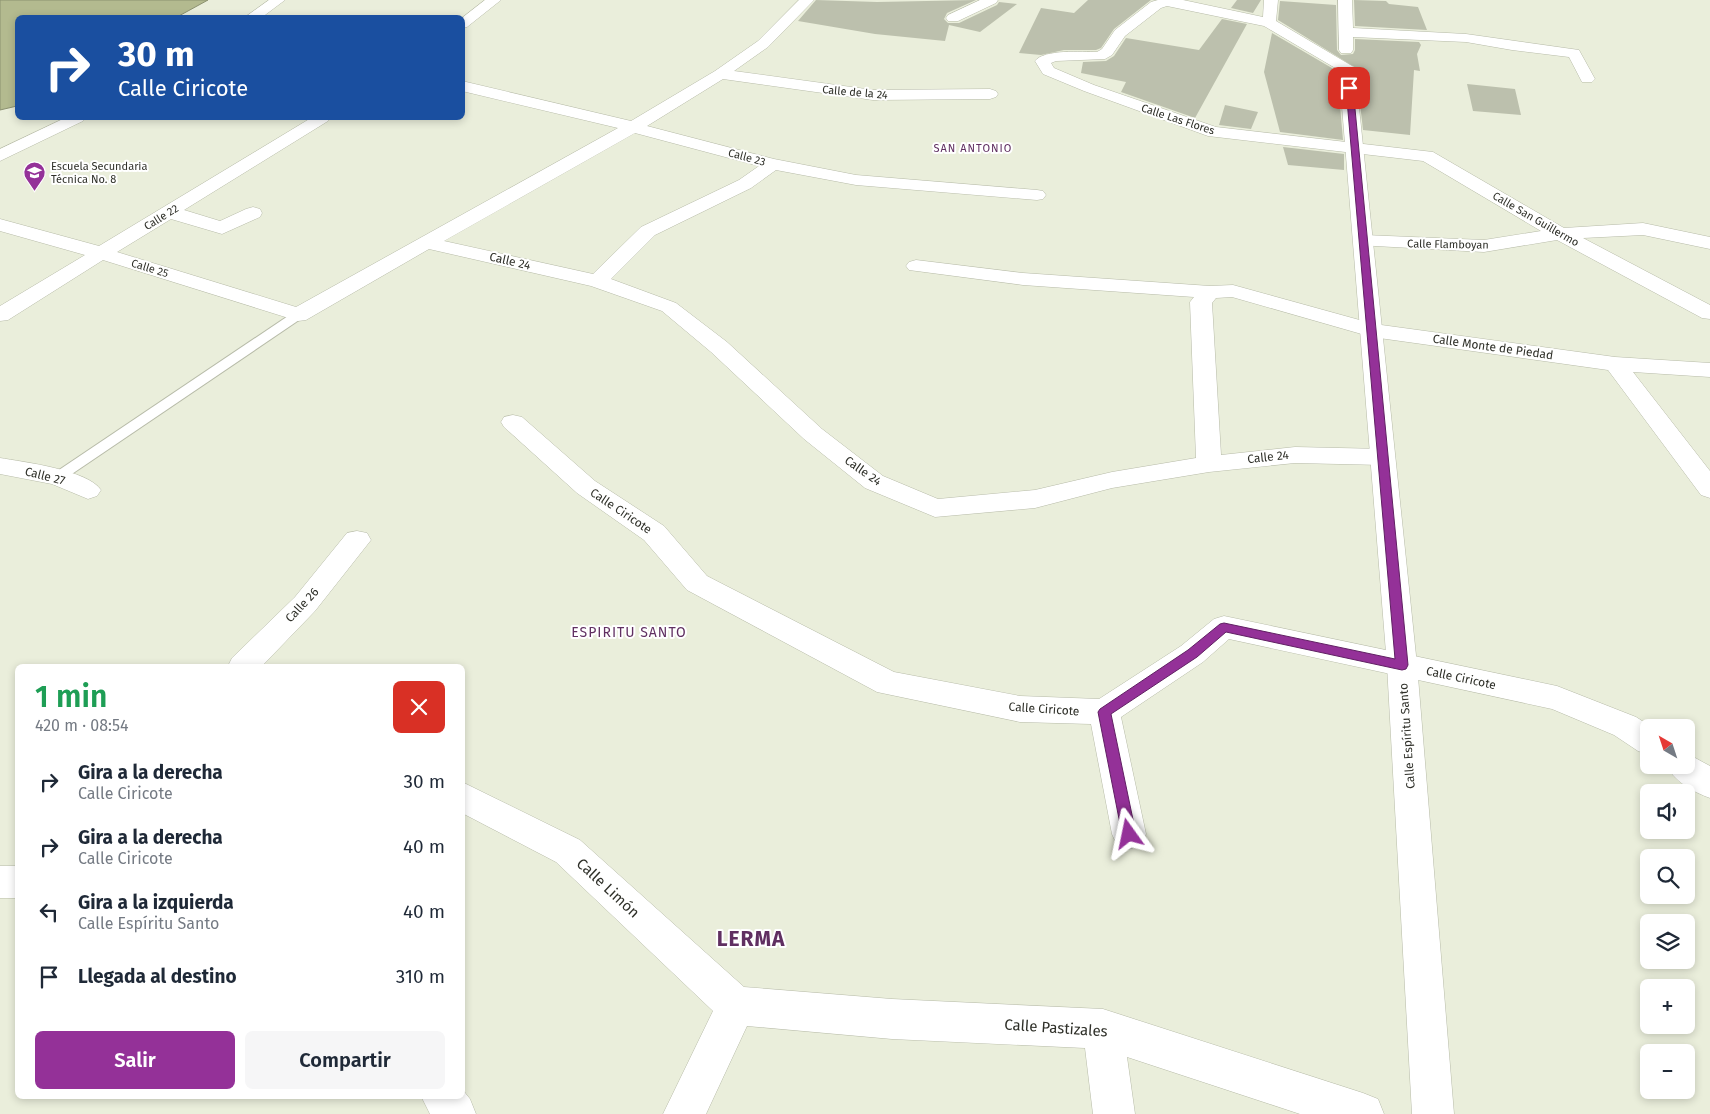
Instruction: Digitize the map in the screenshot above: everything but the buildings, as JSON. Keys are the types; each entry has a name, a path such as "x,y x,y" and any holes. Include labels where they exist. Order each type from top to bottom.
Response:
{"street":[{"path":"256,15 278,0"},
{"path":"465,22 494,0"},
{"path":"298,314 633,127 720,74 763,44 807,0"},
{"path":"953,18 992,0"},
{"path":"1271,0 1269,22 1347,69"},
{"name":"Calle Espíritu Santo","path":"1345,0 1347,69 1402,665 1433,1114"},
{"name":"Calle Las Flores","path":"1269,22 1166,2 1156,5 1120,32 1107,52 1100,56 1055,57 1042,61 1048,71 1214,132 1355,148"},
{"path":"1345,32 1466,38 1512,46 1574,53 1587,79"},
{"name":"Calle de la 24","path":"720,74 873,95 990,94"},
{"name":"Calle 23","path":"465,87 633,127 773,164 856,180 1037,195"},
{"path":"0,156 74,120"},
{"name":"Calle 22","path":"0,315 319,120"},
{"name":"Calle San Guillermo","path":"1355,148 1427,156 1560,234 1710,313"},
{"path":"596,281 648,231 744,184 773,164"},
{"path":"169,212 222,228 253,213"},
{"name":"Calle 25","path":"0,225 298,314"},
{"name":"Calle Flamboyan","path":"1364,241 1484,246 1560,234 1643,229 1710,243"},
{"name":"Calle 24","path":"427,243 596,281 669,307 718,347 813,434 874,482 935,508 1035,499 1112,480 1209,464 1294,454 1383,456"},
{"name":"Calle Monte de Piedad","path":"916,266 1023,279 1210,292 1233,291 1372,330 1615,364 1710,370"},
{"path":"1209,464 1200,302 1210,292"},
{"path":"1615,364 1710,489"},
{"name":"Calle Ciricote","path":"513,422 586,487 654,533 697,583 888,683 1020,709 1104,712 1192,654 1224,627 1557,698 1625,726 1640,736"},
{"name":"Calle 27","path":"0,466 58,477 88,490"},
{"name":"Calle 26","path":"245,664 305,604 357,540"},
{"path":"1104,712 1129,834"},
{"path":"1695,774 1710,784"},
{"name":"Calle Limón","path":"465,798 568,851 736,1006"},
{"path":"0,882 15,882"},
{"path":"684,1114 736,1006"},
{"name":"Calle Pastizales","path":"736,1006 892,1019 1103,1029 1363,1114"},
{"path":"1103,1029 1114,1114"},
{"path":"444,1099 454,1114"}],"lane":[{"path":"58,477 298,314"}],"shaded area":[{"path":"0,0 208,0 181,15 15,15 15,106 0,110"}],"place":[{"name":"Escuela Secundaria Técnica No. 8","path":"35,191"}],"district":[{"name":"SAN ANTONIO","path":"973,148"},
{"name":"ESPIRITU SANTO","path":"629,632"},
{"name":"LERMA","path":"751,939"}],"route":[{"path":"1129,834 1104,712 1192,654 1224,627 1402,665 1349,88"}]}
